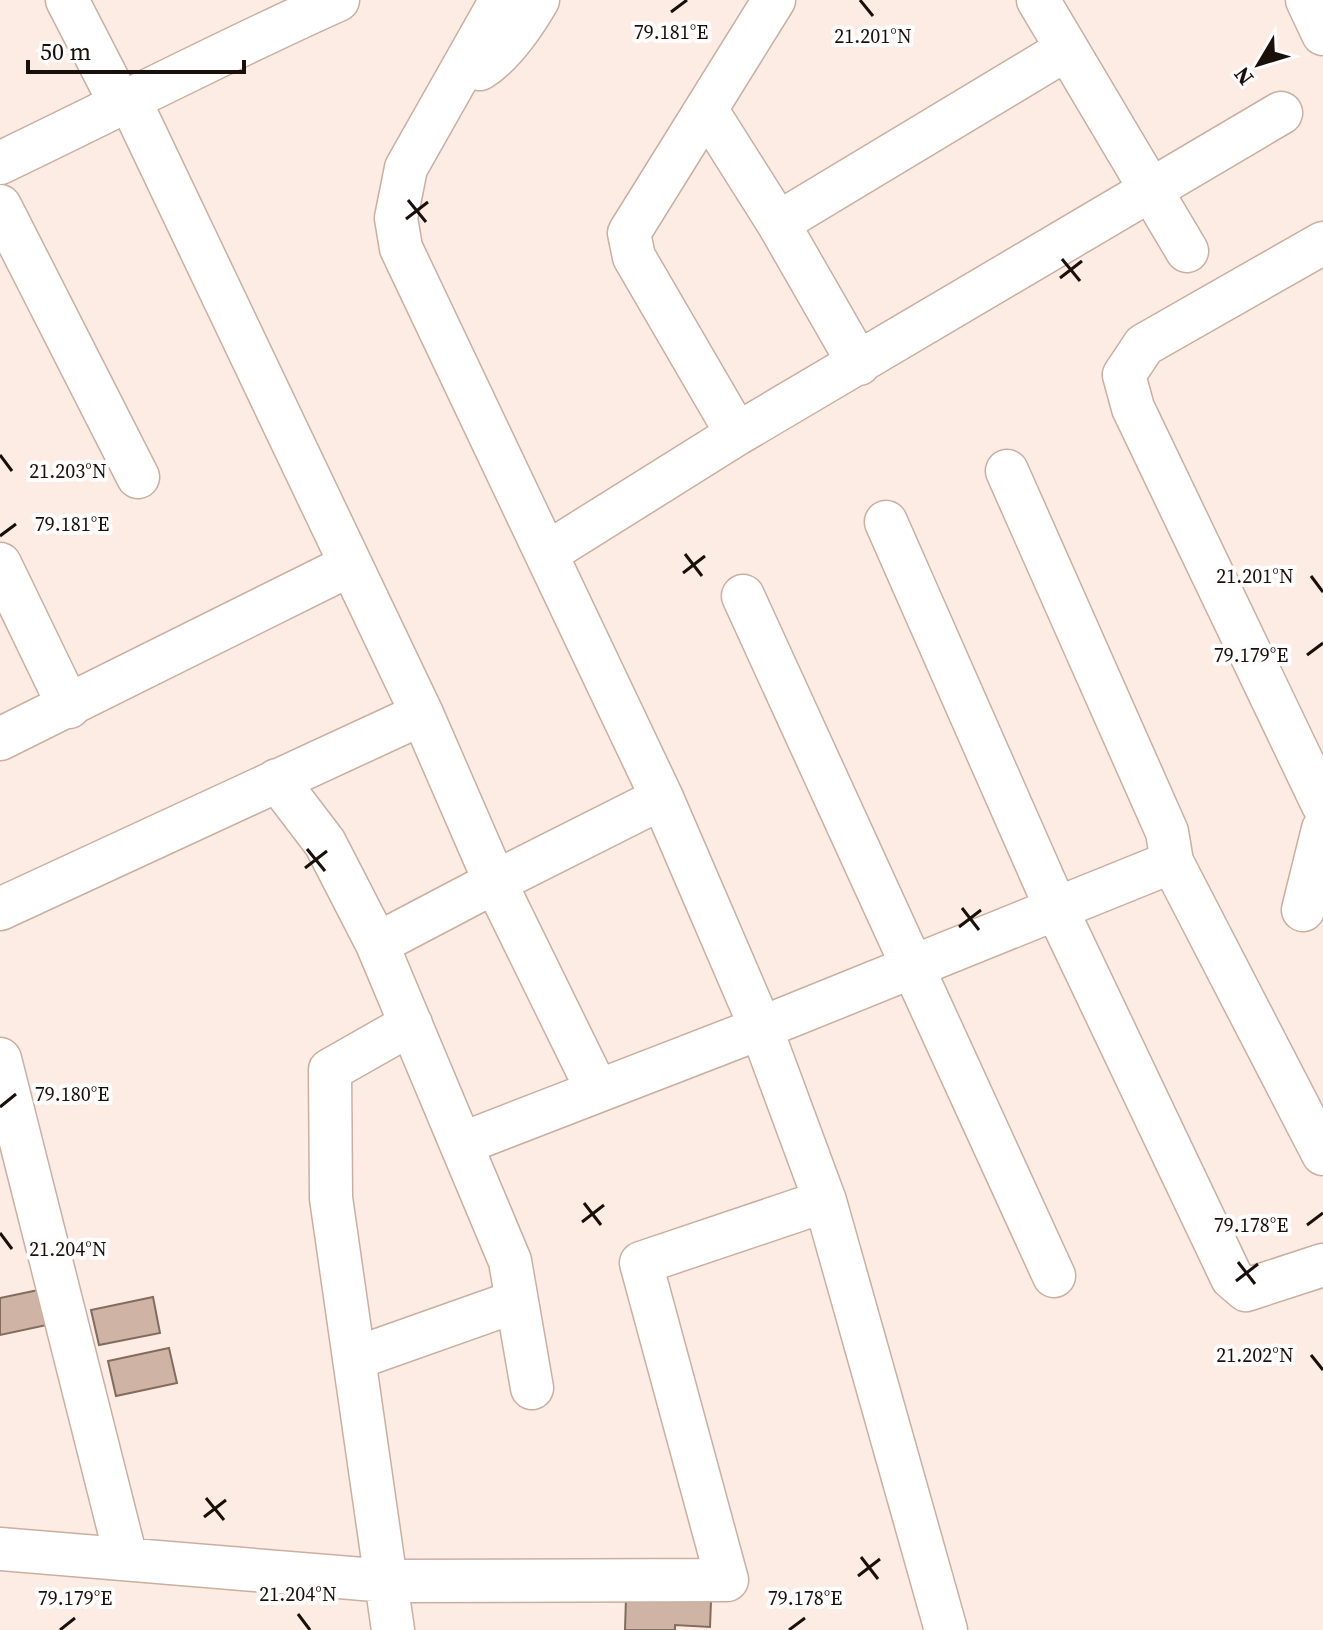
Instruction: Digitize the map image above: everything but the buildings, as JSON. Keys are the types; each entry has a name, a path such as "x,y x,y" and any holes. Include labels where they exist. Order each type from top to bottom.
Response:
{"street":[{"path":"67,0 126,103 422,714 495,882 597,1090"},
{"path":"0,163 126,103 264,15 338,0"},
{"path":"501,0 406,168 396,218 401,248 662,798 761,1028 825,1201 946,1630"},
{"path":"455,84 490,62 528,17 538,0"},
{"path":"737,434 634,257 629,233 774,0"},
{"path":"1038,0 1187,251"},
{"path":"1307,0 1323,34"},
{"path":"778,223 1067,49"},
{"path":"706,109 778,223 859,364"},
{"path":"547,553 737,434 1281,113"},
{"path":"0,206 138,477"},
{"path":"1323,243 1144,345 1124,375 1133,408 1323,805"},
{"path":"1007,471 1167,832 1172,862 1323,1154"},
{"path":"886,522 1056,908 1232,1278 1246,1290 1323,1265"},
{"path":"0,564 69,707"},
{"path":"0,739 350,565"},
{"path":"743,596 1054,1276"},
{"path":"0,909 422,714"},
{"path":"277,780 325,843 377,944 411,1024 510,1261 532,1388"},
{"path":"377,944 662,798"},
{"path":"1303,910 1323,829"},
{"path":"461,1144 761,1028 1172,862"},
{"path":"393,1630 331,1198 330,1070 411,1024"},
{"path":"0,1059 126,1558"},
{"path":"0,1549 387,1581 727,1580 641,1263 825,1201"},
{"path":"356,1358 517,1301"}]}
